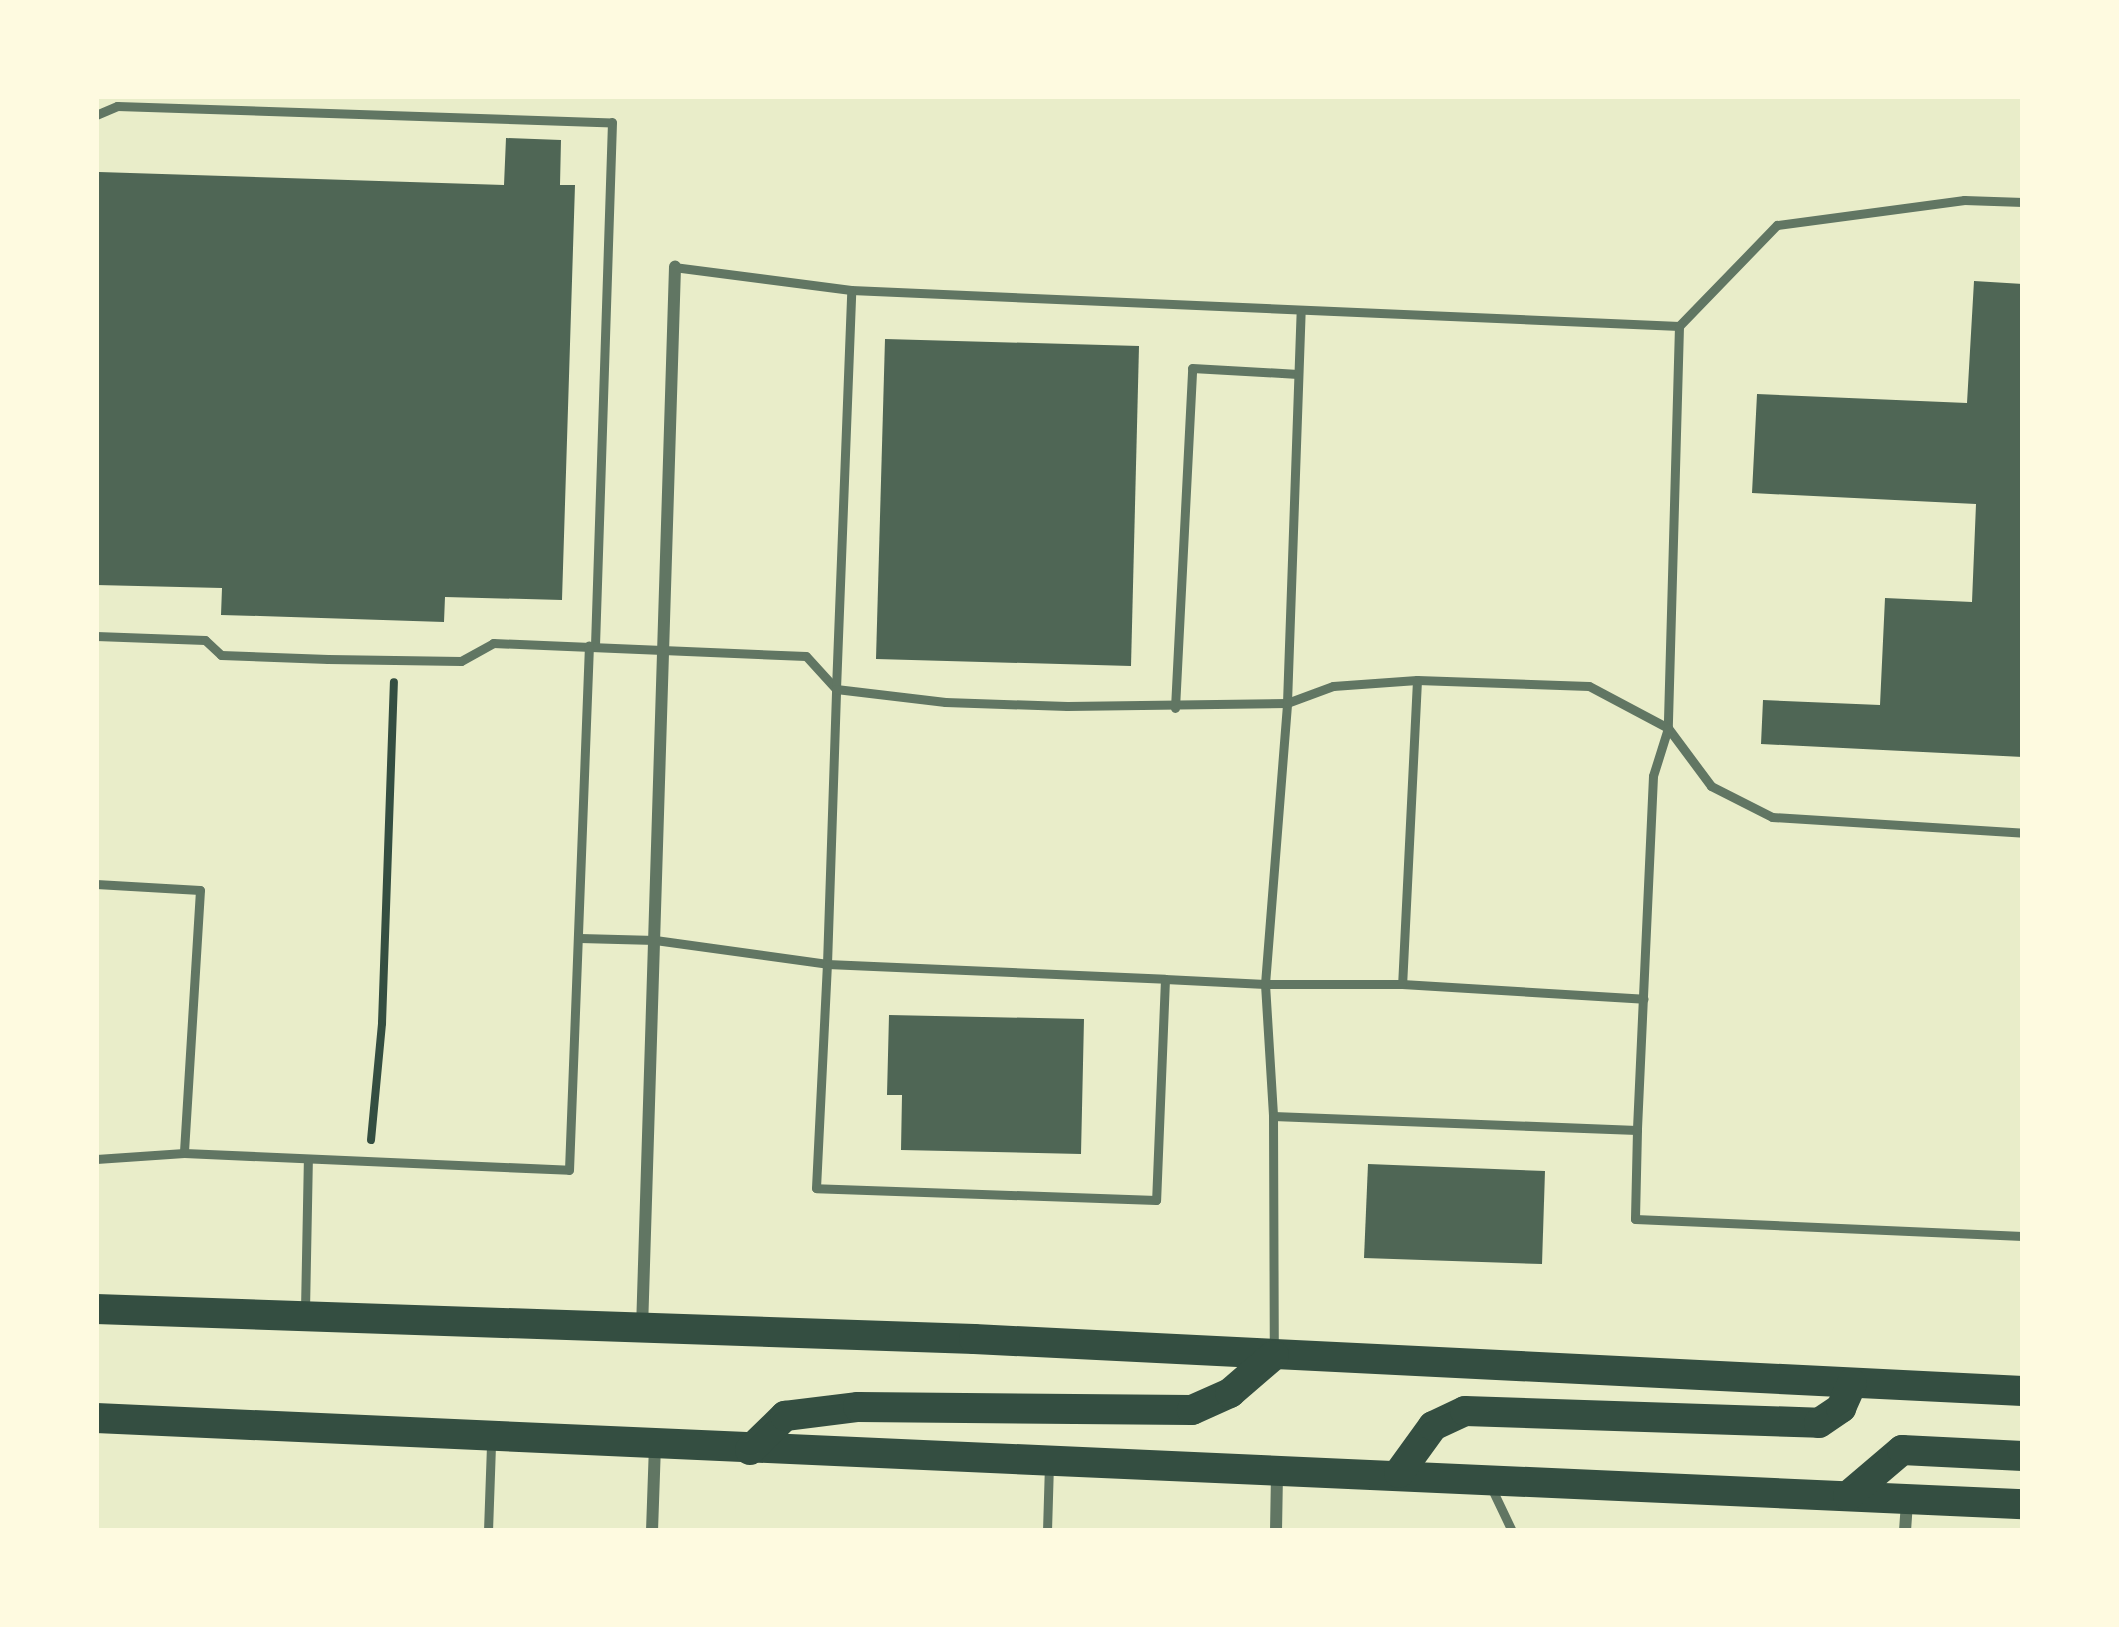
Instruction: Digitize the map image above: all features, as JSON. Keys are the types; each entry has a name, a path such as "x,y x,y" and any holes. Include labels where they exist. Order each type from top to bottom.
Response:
{"main road":[{"path":"96,1309 974,1339 2023,1391"},
{"path":"749,1450 784,1416 858,1407 1192,1410 1230,1393 1274,1355"},
{"path":"1399,1473 1433,1426 1466,1411 1819,1423 1841,1408 1852,1383"},
{"path":"96,1418 655,1447 1277,1467 2023,1504"},
{"path":"1848,1496 1902,1450 2023,1456"}],"street":[{"path":"642,1331 675,267"},
{"path":"652,1531 655,1447"},
{"path":"1276,1531 1277,1467"},
{"path":"1905,1531 1907,1498"}],"lane":[{"path":"96,116 117,106 612,122 569,1170 184,1153 96,1159"},
{"path":"2023,202 1964,200 1778,225 1678,326 1668,728 1653,776 1635,1219 2023,1236"},
{"path":"675,267 851,290 1678,326"},
{"path":"851,290 816,1188 1156,1200 1165,979"},
{"path":"1274,1355 1274,1116 1265,983 1287,703 1301,310"},
{"path":"1175,708 1192,368 1298,374"},
{"path":"96,636 205,640 221,655 394,660 461,661 493,644 806,656 836,689 945,702 1175,708 1287,703 1333,686 1417,680 1589,686 1668,728 1711,786 1772,817 2023,832"},
{"path":"1402,984 1417,680"},
{"path":"96,884 200,890 184,1153"},
{"path":"580,938 655,940 827,964 1265,983 1402,984 1644,999"},
{"path":"1274,1116 1637,1130"},
{"path":"304,1317 308,1160"},
{"path":"488,1531 491,1438"},
{"path":"1047,1531 1050,1458"},
{"path":"1485,1478 1512,1531"}],"path":[{"path":"363,1161 374,1130 382,1022 394,660"}],"building":[{"path":"506,138 561,140 560,185 575,185 562,600 445,597 444,622 221,615 222,588 96,585 99,172 504,185"},
{"path":"1974,281 2023,284 2023,757 1761,744 1763,700 1880,705 1885,598 1972,602 1976,504 1752,493 1757,394 1967,403"},
{"path":"885,339 1139,346 1131,666 876,659"},
{"path":"889,1015 1084,1019 1081,1154 901,1150 902,1095 887,1095"},
{"path":"1368,1164 1545,1171 1542,1264 1364,1258"}]}
